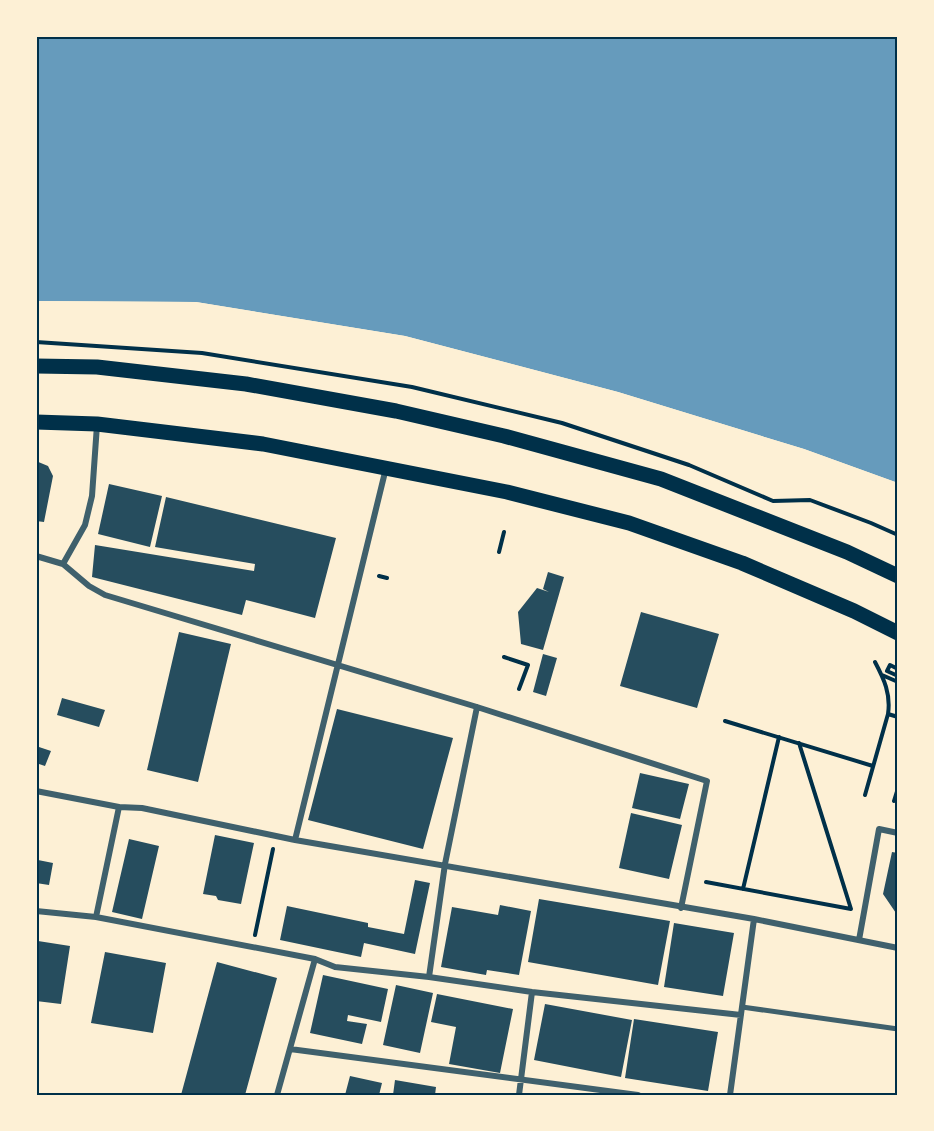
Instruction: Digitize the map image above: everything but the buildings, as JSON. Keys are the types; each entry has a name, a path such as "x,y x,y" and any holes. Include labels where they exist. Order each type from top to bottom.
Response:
{"main road":[{"path":"36,366 97,368 246,384 396,411 504,436 661,480 848,552 898,576"},
{"path":"36,422 97,424 263,444 507,492 629,523 742,563 854,611 898,633"}],"street":[{"path":"63,564 85,525 92,496 97,424"},
{"path":"295,840 386,467"},
{"path":"36,556 63,564 88,586 105,596 477,707 707,781 681,908"},
{"path":"429,976 445,864 477,707"},
{"path":"36,791 118,807 142,808 295,840 754,919 898,948"},
{"path":"96,917 118,807"},
{"path":"859,940 879,829 898,833"},
{"path":"36,911 96,917 315,959 335,967 429,976 532,992 741,1015"},
{"path":"730,1095 754,919"},
{"path":"277,1095 315,959"},
{"path":"519,1095 532,992"},
{"path":"742,1007 898,1029"},
{"path":"290,1049 638,1095"}],"path":[{"path":"499,552 504,532"},
{"path":"379,576 387,578"},
{"path":"504,657 528,665 519,689"},
{"path":"865,795 890,703 887,688 874,662"},
{"path":"898,669 890,665 886,671 898,676"},
{"path":"881,674 898,682"},
{"path":"888,714 898,717"},
{"path":"725,721 873,766"},
{"path":"743,889 779,737"},
{"path":"706,882 851,909 799,743"},
{"path":"894,801 898,788"},
{"path":"252,947 276,836"}],"water":[{"path":"36,36 898,36 898,483 804,449 618,392 405,336 196,302 36,301"}],"pier":[{"path":"36,301 196,302 405,336 618,392 804,449 898,483 898,486 803,452 617,395 404,339 196,305 36,304"}]}
